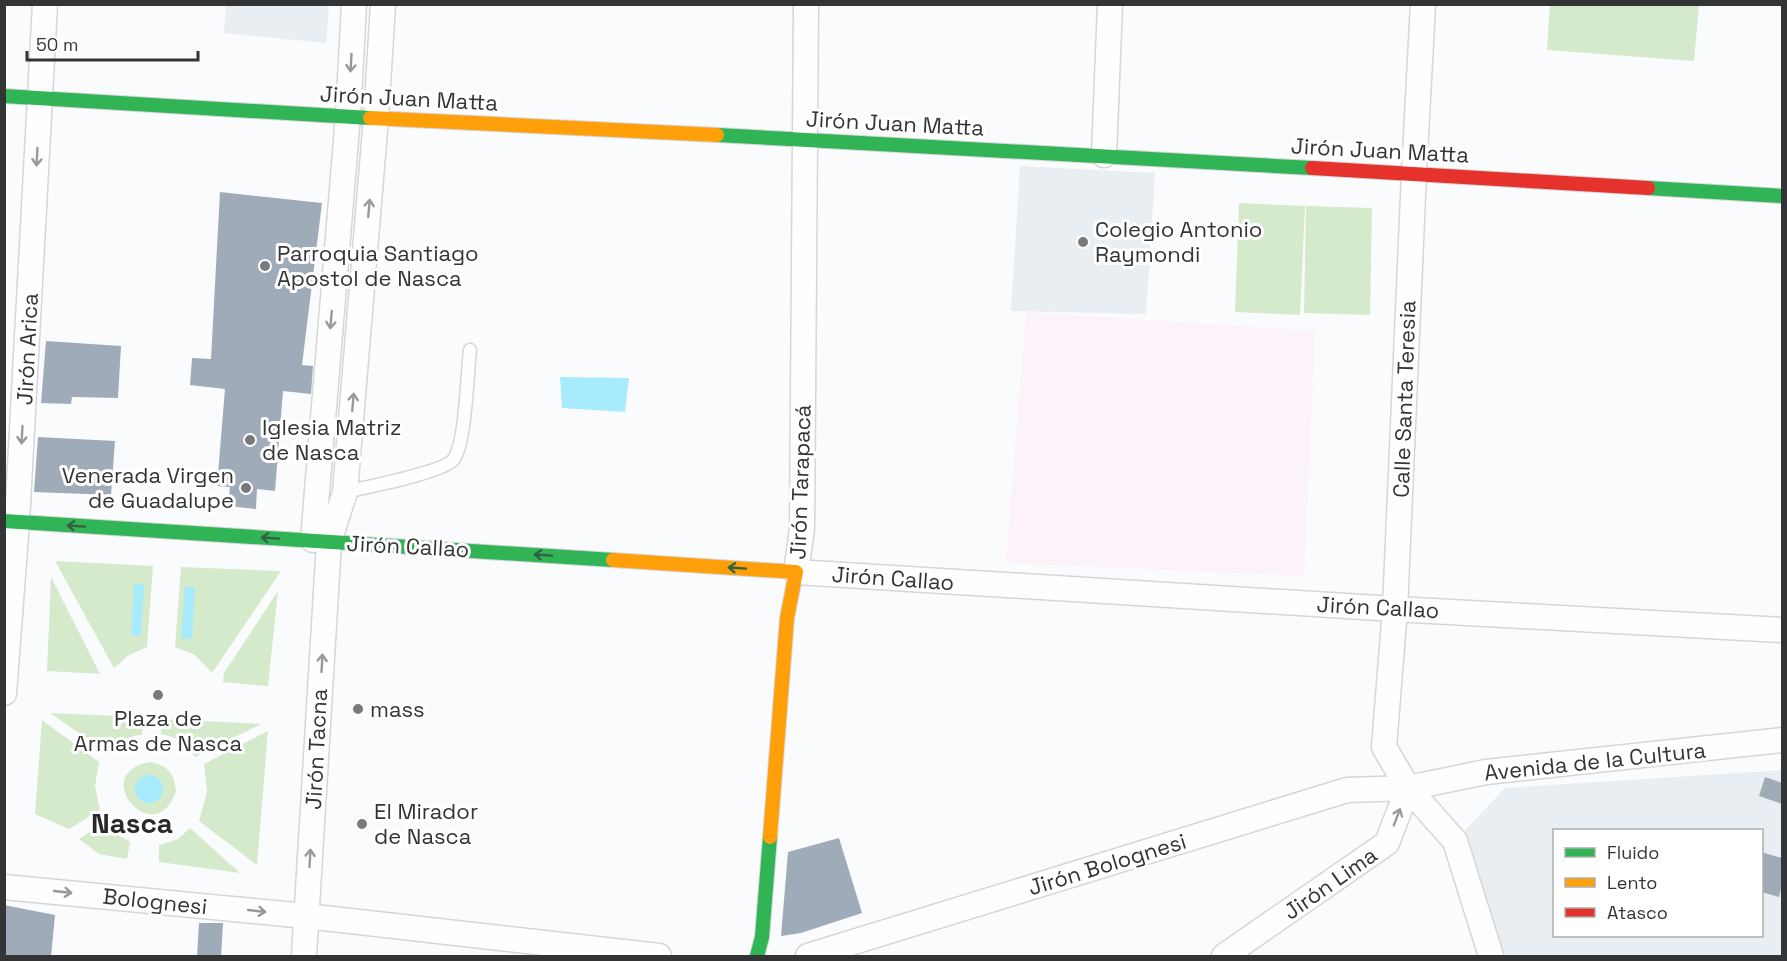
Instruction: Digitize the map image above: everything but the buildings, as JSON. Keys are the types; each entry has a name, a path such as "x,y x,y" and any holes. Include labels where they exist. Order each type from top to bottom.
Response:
{"street":[{"name":"Jirón Arica","path":"4,693 11,522 45,4"},
{"path":"321,541 354,4"},
{"path":"321,541 345,492 383,4"},
{"name":"Jirón Tarapacá","path":"757,957 762,937 788,618 802,529 806,4"},
{"path":"1104,155 1110,4"},
{"name":"Calle Santa Teresia","path":"1423,4 1395,609 1384,747 1408,788 1455,841 1491,957"},
{"name":"Jirón Juan Matta","path":"4,96 1104,155 1782,196"},
{"name":"Jirón Callao","path":"11,522 1395,609 1782,630"},
{"name":"Jirón Tacna","path":"304,957 321,541"},
{"name":"Avenida de la Cultura","path":"1408,788 1486,772 1782,740"},
{"name":"Jirón Bolognesi","path":"808,957 1347,790 1408,788"},
{"name":"Jirón Lima","path":"1224,957 1387,843 1408,788"},
{"name":"Bolognesi","path":"4,887 306,916"},
{"path":"306,916 658,957"}],"lane":[{"path":"345,492 437,469 452,461 460,447 470,350"}],"shaded area":[{"path":"226,5 329,5 326,43 224,33"},
{"name":"Colegio Antonio Raymondi","path":"1020,166 1155,173 1146,314 1011,311"},
{"path":"1026,312 1315,331 1304,576 1006,563"},
{"path":"1782,770 1782,956 1497,956 1455,841 1505,788"}],"green space":[{"path":"1550,5 1699,5 1694,61 1547,50"},
{"path":"1239,203 1305,206 1300,315 1235,312"},
{"path":"1306,206 1372,208 1370,315 1304,313"},
{"path":"55,561 153,566 147,647 129,655 114,668"},
{"path":"181,567 281,571 212,673 195,655 175,647"},
{"path":"51,577 100,674 47,671"},
{"path":"278,591 268,686 223,682 224,673"},
{"path":"50,713 143,717 142,735 123,740 109,754"},
{"path":"162,719 261,724 195,757 181,741 161,734"},
{"path":"42,720 99,762 95,786 100,810 69,829 35,814"},
{"path":"268,731 257,865 199,821 207,792 204,764"},
{"path":"149,762 161,765 169,771 176,791 167,808 155,814 142,812 132,804 125,793 124,781 132,769"},
{"path":"105,821 115,833 130,842 127,859 99,854 79,839"},
{"path":"190,828 240,873 159,862 159,845 178,839"}],"water":[{"path":"560,377 629,378 625,412 562,408"},
{"path":"134,584 144,584 141,636 131,635"},
{"path":"185,586 195,587 192,639 181,638"},
{"path":"149,775 159,779 163,789 159,799 149,803 139,799 135,789 139,779"}],"traffic: fast":[{"path":"4,96 370,118"},
{"path":"717,135 1312,168"},
{"path":"1648,188 1782,196"},
{"path":"4,521 613,560"},
{"path":"757,956 762,937 770,837"}],"traffic: slow":[{"path":"370,118 717,135"},
{"path":"613,560 796,572 787,618 770,837"}],"traffic: jam":[{"path":"1312,168 1648,188"}],"place":[{"name":"Colegio Antonio Raymondi","path":"1083,242"},
{"name":"Parroquia Santiago Apostol de Nasca","path":"265,266"},
{"name":"Iglesia Matriz de Nasca","path":"250,440"},
{"name":"Venerada Virgen de Guadalupe","path":"246,488"},
{"name":"Plaza de Armas de Nasca","path":"158,695"},
{"name":"mass","path":"358,709"},
{"name":"El Mirador de Nasca","path":"362,824"}],"district":[{"name":"Nasca","path":"132,823"}]}
